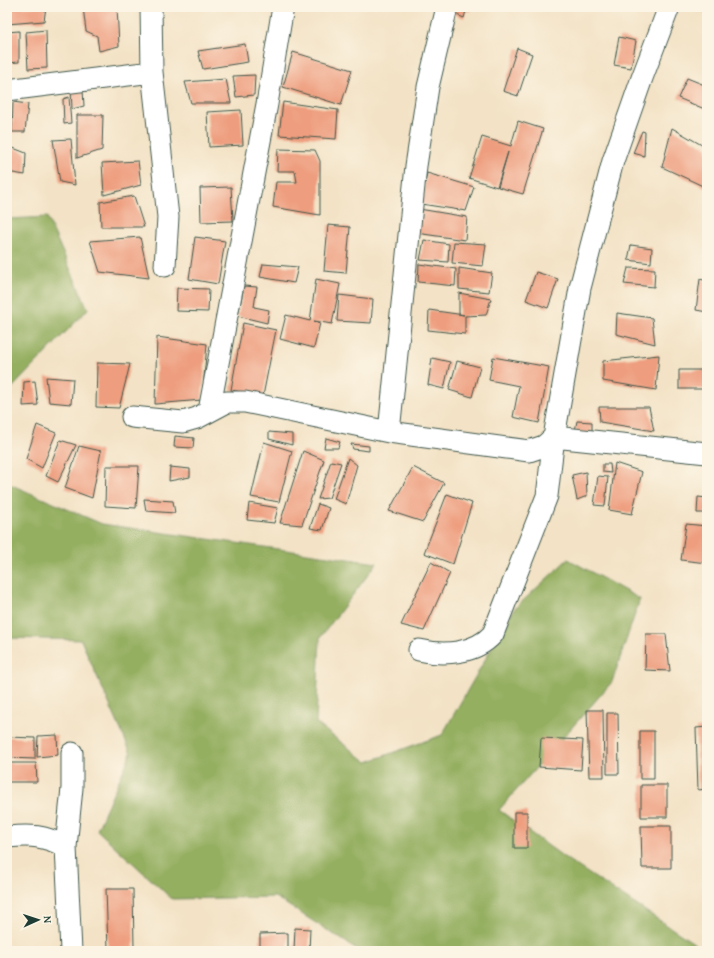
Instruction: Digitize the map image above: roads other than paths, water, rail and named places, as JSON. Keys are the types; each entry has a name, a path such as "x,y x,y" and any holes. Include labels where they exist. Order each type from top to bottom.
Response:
{"street":[{"path":"151,7 152,72 168,217 165,266"},
{"path":"209,411 267,104 283,7"},
{"path":"389,432 416,166 428,87 447,7"},
{"path":"419,650 433,653 463,652 486,642 493,634 547,496 554,437 580,288 611,168 642,78 669,7"},
{"path":"7,90 152,72"},
{"path":"132,418 183,422 197,418 226,402 245,402 389,432 529,451 544,446 554,437 707,453"},
{"path":"71,951 66,847 72,788 72,753"},
{"path":"7,837 34,835 52,839 66,847"}]}
